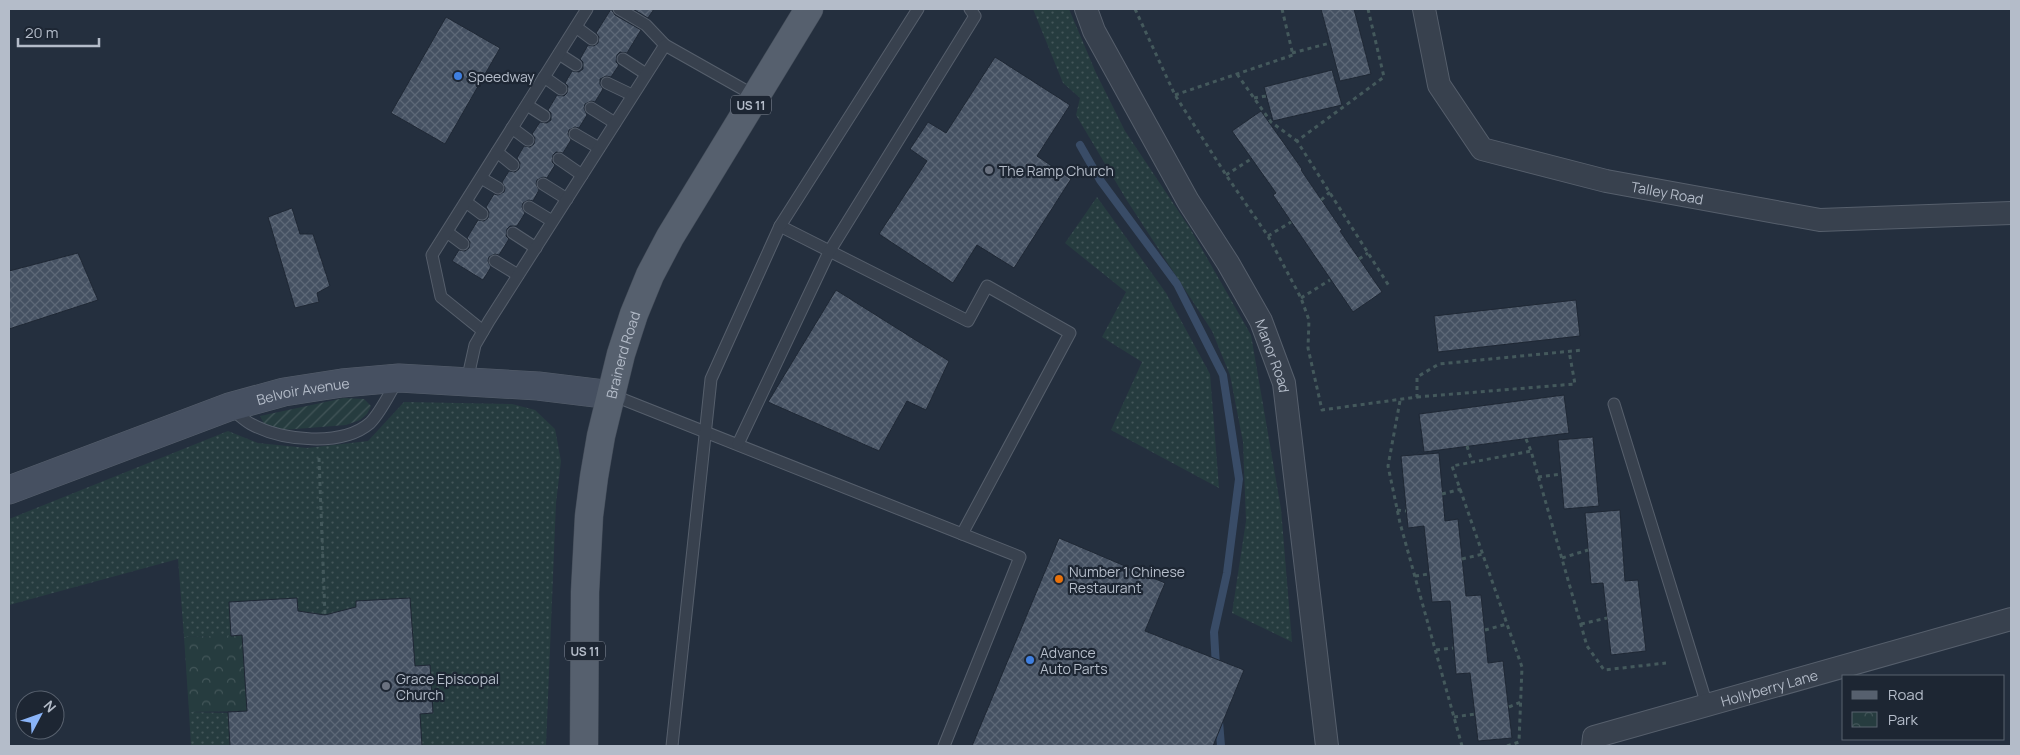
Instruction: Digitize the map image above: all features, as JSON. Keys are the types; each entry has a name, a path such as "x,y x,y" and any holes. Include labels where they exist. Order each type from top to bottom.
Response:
{"main road":[{"name":"Brainerd Road","path":"584,746 585,592 589,516 601,436 626,338 650,275 670,237 809,9"}],"street":[{"name":"Manor Road","path":"1086,9 1094,31 1188,201 1228,262 1260,321 1284,383 1327,746"},
{"name":"Talley Road","path":"1424,9 1439,85 1482,149 1606,181 1820,220 2011,213"},
{"name":"Belvoir Avenue","path":"9,490 228,407 284,392 342,383 399,378 538,386 612,395"},
{"name":"Hollyberry Lane","path":"1593,746 1594,736 2011,619"}],"lane":[{"path":"483,332 441,297 432,255 587,9"},
{"path":"619,9 646,25 665,45 757,97"},
{"path":"672,746 711,378 780,226 918,9"},
{"path":"738,444 829,252 975,16 970,9"},
{"path":"576,27 592,39"},
{"path":"467,383 475,345 665,45"},
{"path":"559,54 576,65"},
{"path":"623,59 646,74"},
{"path":"544,77 561,89"},
{"path":"608,83 632,95"},
{"path":"527,104 544,116"},
{"path":"591,108 615,123"},
{"path":"512,128 528,140"},
{"path":"575,134 599,148"},
{"path":"497,152 513,165"},
{"path":"560,159 582,175"},
{"path":"481,178 498,188"},
{"path":"543,184 566,199"},
{"path":"466,202 482,214"},
{"path":"529,207 552,221"},
{"path":"780,226 968,321 987,286 1070,333 962,534"},
{"path":"447,232 463,244"},
{"path":"513,233 536,248"},
{"path":"495,261 518,275"},
{"path":"228,407 250,424 271,433 305,439 319,439 350,434 371,422 399,378"},
{"path":"612,395 1020,557 944,746"},
{"path":"1614,404 1707,705"}],"path":[{"path":"1135,9 1176,95 1226,175 1268,236 1301,298 1309,320 1308,348 1322,410 1417,398 1575,384 1569,351"},
{"path":"1282,9 1292,53"},
{"path":"1297,140 1384,77 1368,9"},
{"path":"1176,95 1293,55 1292,53 1330,43"},
{"path":"1237,74 1271,122 1297,140 1389,286"},
{"path":"1254,98 1266,96"},
{"path":"1226,175 1251,158"},
{"path":"1321,200 1330,192"},
{"path":"1268,236 1291,222"},
{"path":"1359,259 1368,253"},
{"path":"1301,298 1330,280"},
{"path":"1417,398 1417,377 1438,364 1583,350"},
{"path":"1400,401 1388,466 1397,510 1462,746"},
{"path":"319,439 325,615"},
{"path":"1526,439 1587,646 1604,670 1666,663"},
{"path":"1467,446 1472,462"},
{"path":"1507,746 1519,742 1522,667 1452,466 1531,451"},
{"path":"1538,477 1561,474"},
{"path":"1442,494 1460,489"},
{"path":"1397,510 1406,511"},
{"path":"1562,558 1588,550"},
{"path":"1462,558 1483,554"},
{"path":"1415,576 1429,574"},
{"path":"1581,624 1607,618"},
{"path":"1485,630 1507,624"},
{"path":"1436,650 1454,648"},
{"path":"1509,707 1521,702"},
{"path":"1454,717 1475,714"}],"green space":[{"path":"1033,9 1069,9 1096,73 1125,131 1191,230 1251,335 1281,509 1292,642 1232,613 1246,521 1243,442 1230,375 1212,331 1126,199 1076,115 1080,98 1063,83"},
{"path":"1097,197 1166,293 1210,374 1219,488 1111,430 1142,362 1102,337 1126,292 1065,243"},
{"path":"344,398 364,399 371,406 367,414 360,420 346,425 283,430 264,424 260,416"},
{"path":"404,402 512,404 535,410 555,429 561,461 556,503 546,746 422,746 420,714 433,713 430,666 415,666 410,598 356,601 356,607 325,615 298,611 297,598 229,602 231,636 184,637 178,559 9,605 9,519 228,431 258,443 307,448 368,441"},
{"path":"242,635 247,711 189,712 184,637"},
{"path":"189,712 228,713 230,746 191,746"}],"building":[{"path":"611,9 615,15 641,30 627,53 620,52 617,55 616,62 619,65 611,77 606,76 600,79 603,89 595,102 591,101 585,104 584,108 587,115 579,128 575,127 569,130 568,134 571,140 563,153 556,152 553,155 552,162 555,165 547,178 543,177 537,180 536,184 539,190 533,201 529,200 523,203 522,207 525,213 517,226 510,226 507,229 506,236 509,239 499,255 495,254 489,257 488,261 491,267 483,280 452,261 459,250 465,251 469,248 470,242 467,238 478,220 484,221 488,218 489,212 486,207 494,194 498,195 504,192 505,188 502,182 509,171 515,172 519,169 520,163 517,158 524,146 530,147 534,144 535,138 532,134 540,122 547,123 551,120 551,113 548,110 557,95 564,96 567,93 568,86 565,83 572,71 579,72 583,69 583,62 580,59 588,45 594,46 598,43 599,37 596,33"},
{"path":"633,9 654,9 648,18"},
{"path":"1321,9 1354,9 1371,74 1340,81"},
{"path":"446,17 500,48 445,144 391,113"},
{"name":"The Ramp Church","path":"995,57 1070,105 1037,156 1071,179 1014,268 977,245 953,283 879,234 927,161 910,149 928,122 946,133"},
{"path":"1332,70 1342,105 1273,121 1264,87"},
{"path":"1261,111 1302,169 1342,230 1340,231 1382,292 1353,312 1273,195 1276,193 1232,131"},
{"path":"292,208 300,234 313,234 330,286 317,293 319,302 295,308 268,217"},
{"path":"78,253 98,300 9,329 9,271"},
{"path":"836,290 949,361 926,410 907,401 879,451 768,402"},
{"path":"1576,300 1580,336 1438,352 1434,316"},
{"path":"1564,395 1569,433 1424,452 1419,414"},
{"path":"1593,437 1599,506 1564,509 1558,440"},
{"path":"1439,453 1445,521 1458,519 1466,596 1481,595 1488,663 1503,661 1512,738 1478,741 1470,673 1456,674 1450,601 1432,602 1424,526 1408,528 1401,456"},
{"path":"1620,510 1625,581 1638,580 1646,651 1611,655 1603,583 1591,584 1585,513"},
{"path":"1059,538 1165,583 1145,631 1244,670 1213,746 972,746"},
{"name":"Grace Episcopal Church","path":"297,598 298,611 325,615 356,607 356,601 410,598 415,666 430,665 433,713 420,714 422,746 230,746 228,712 247,711 242,635 231,636 229,602"}],"waterway":[{"path":"1080,145 1100,180 1177,284 1223,375 1239,479 1227,573 1214,632 1216,667"},
{"path":"1219,721 1221,746"}],"place":[{"name":"Speedway","path":"458,76"},
{"name":"The Ramp Church","path":"989,170"},
{"name":"Number 1 Chinese Restaurant","path":"1059,579"},
{"name":"Advance Auto Parts","path":"1030,660"},
{"name":"Grace Episcopal Church","path":"386,686"}]}
